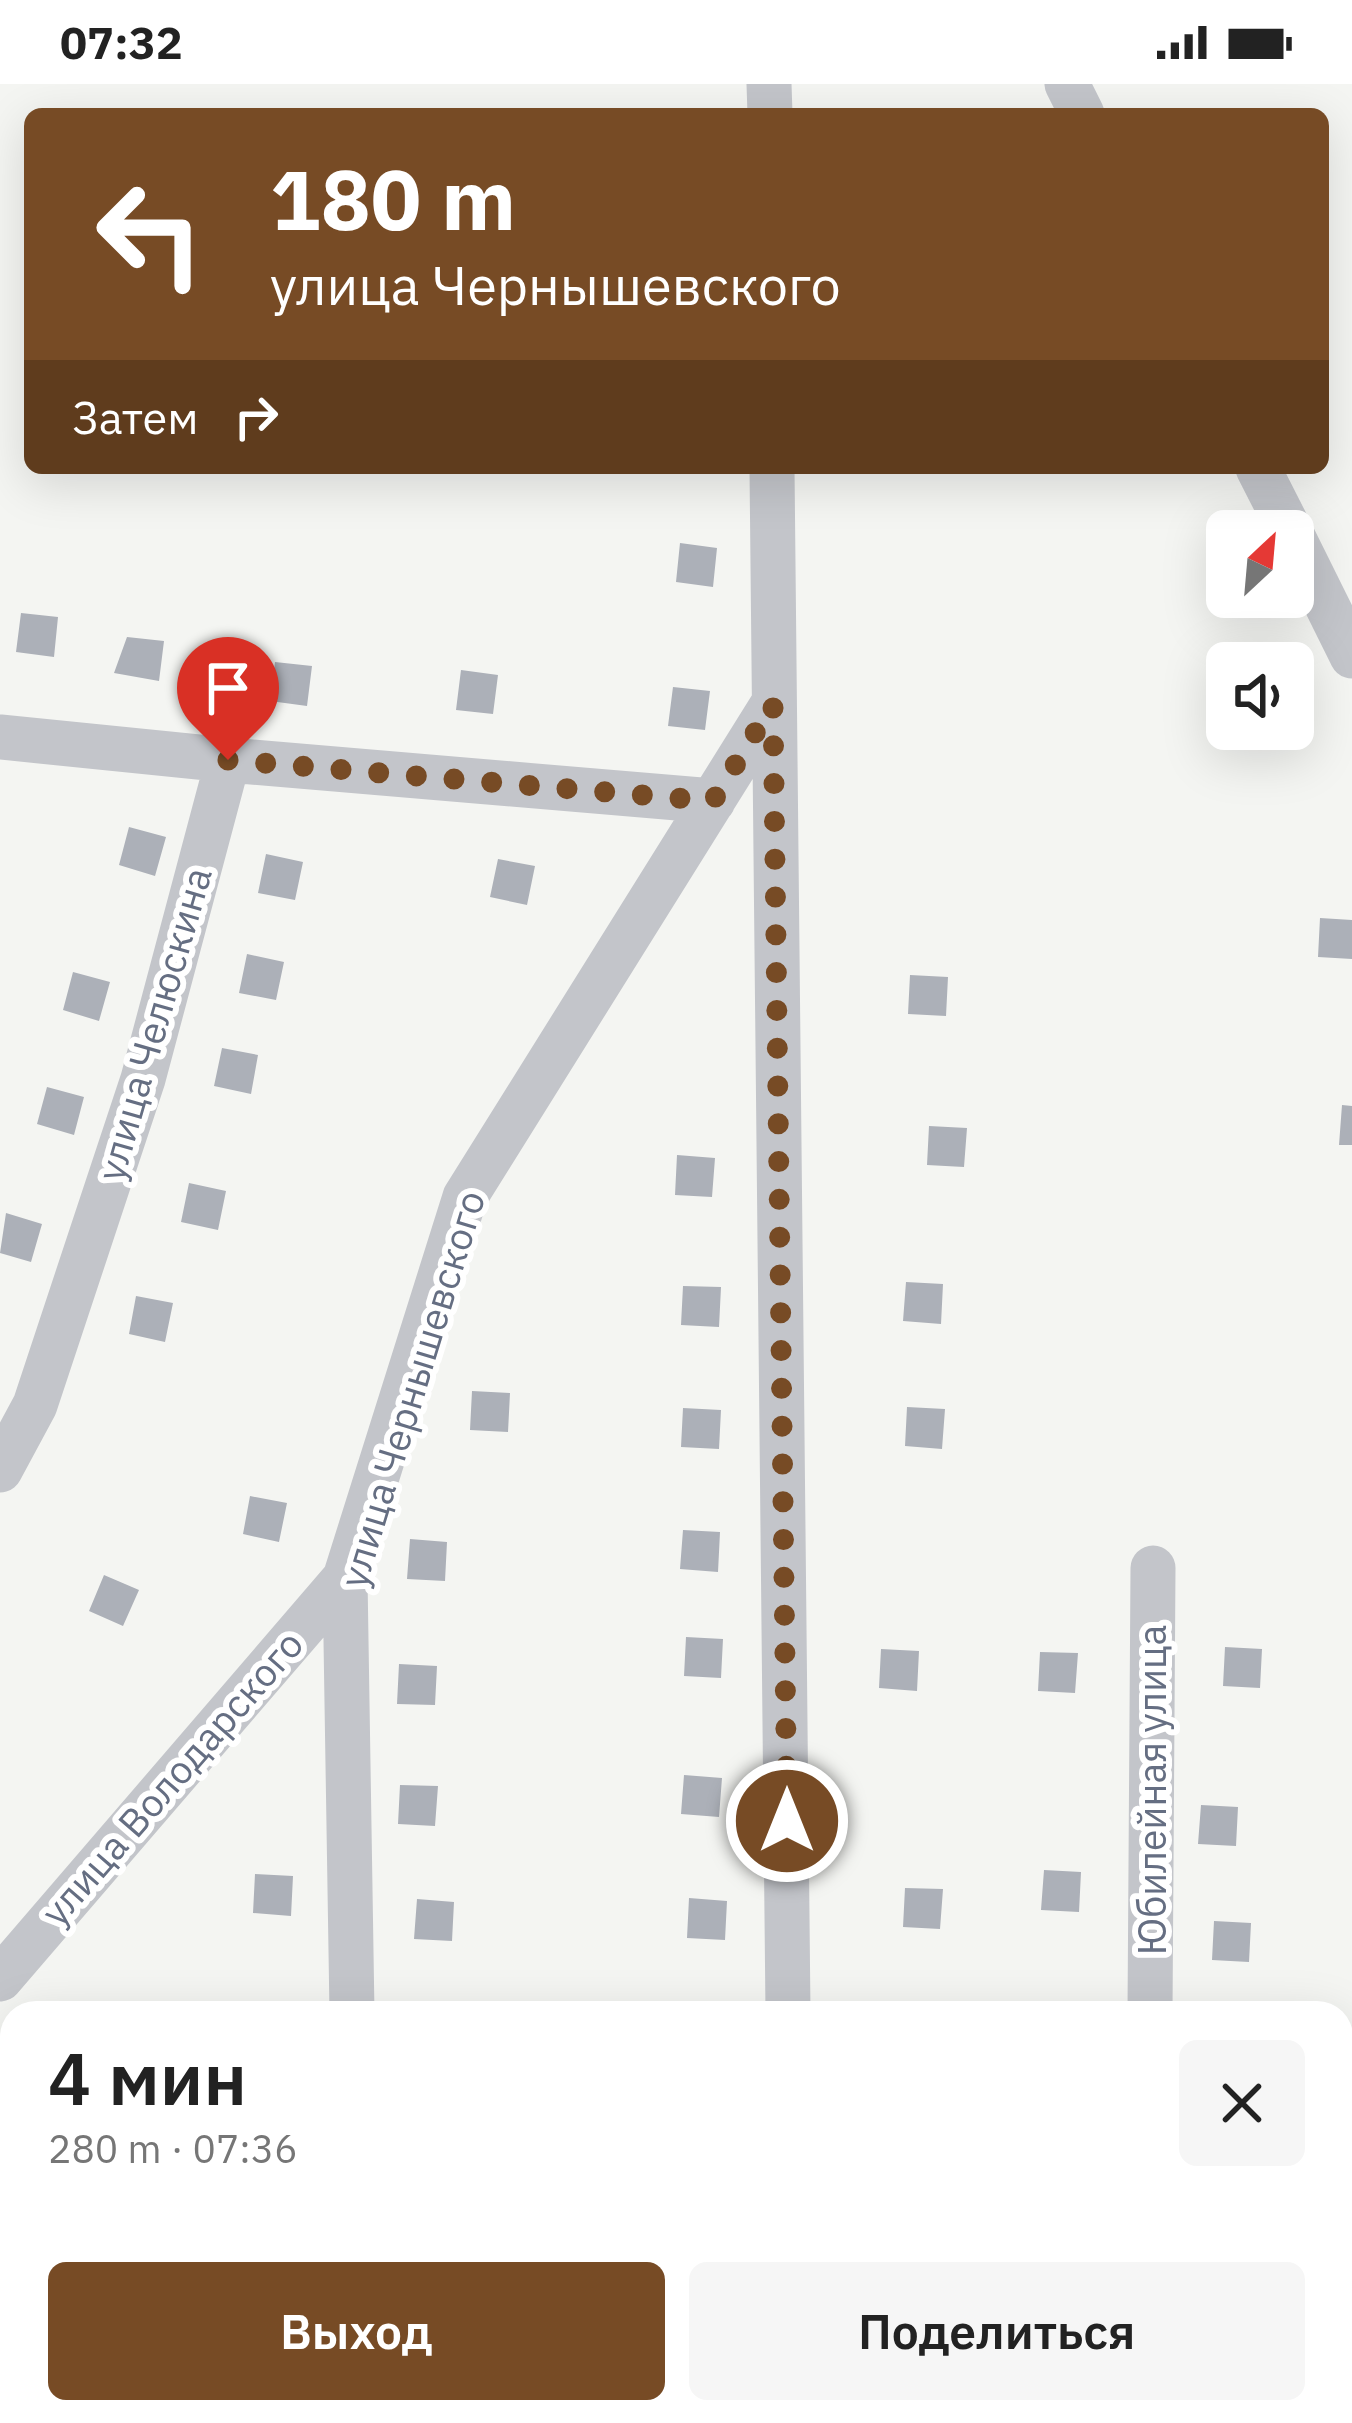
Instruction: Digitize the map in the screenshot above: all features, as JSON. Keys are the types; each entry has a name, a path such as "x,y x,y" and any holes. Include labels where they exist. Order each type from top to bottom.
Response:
{"street":[{"path":"772,474 788,2001"},
{"path":"1261,474 1279,510"},
{"path":"1314,580 1352,656"},
{"name":"улица Чернышевского","path":"352,2001 345,1578 465,1197 773,704"},
{"path":"0,737 713,801"},
{"name":"улица Челюскина","path":"0,1470 35,1405 143,1079 228,760"},
{"name":"Юбилейная улица","path":"1150,2001 1153,1568"},
{"name":"улица Володарского","path":"0,1979 345,1578"}],"building":[{"path":"680,543 717,548 713,587 676,582"},
{"path":"21,613 58,617 54,657 16,652"},
{"path":"127,637 164,641 159,681 114,673"},
{"path":"275,662 312,666 307,706 270,701"},
{"path":"461,670 498,675 493,714 456,710"},
{"path":"673,687 710,691 705,730 668,726"},
{"path":"129,827 166,837 155,876 119,865"},
{"path":"266,854 303,862 295,900 258,893"},
{"path":"498,859 535,866 527,905 490,897"},
{"path":"1320,918 1352,920 1352,959 1318,957"},
{"path":"247,954 284,962 276,1000 239,993"},
{"path":"73,972 110,982 99,1021 63,1010"},
{"path":"910,975 948,977 946,1016 908,1014"},
{"path":"222,1048 258,1055 251,1094 214,1086"},
{"path":"47,1087 84,1097 74,1135 37,1124"},
{"path":"1342,1105 1352,1106 1352,1145 1339,1145"},
{"path":"929,1126 967,1128 964,1167 927,1165"},
{"path":"677,1155 715,1158 712,1197 675,1195"},
{"path":"189,1183 226,1191 218,1230 181,1222"},
{"path":"6,1213 42,1224 31,1262 0,1253"},
{"path":"906,1282 943,1284 941,1324 903,1321"},
{"path":"683,1286 721,1287 719,1327 681,1325"},
{"path":"136,1296 173,1303 165,1342 129,1334"},
{"path":"472,1391 510,1393 508,1432 470,1430"},
{"path":"907,1407 945,1409 942,1449 905,1446"},
{"path":"683,1408 721,1410 719,1449 681,1447"},
{"path":"250,1496 287,1503 279,1542 243,1534"},
{"path":"683,1530 720,1532 718,1572 680,1569"},
{"path":"410,1539 447,1542 445,1581 407,1579"},
{"path":"104,1575 139,1590 123,1626 89,1611"},
{"path":"686,1637 723,1639 721,1678 684,1676"},
{"path":"1225,1647 1262,1649 1260,1688 1223,1686"},
{"path":"881,1649 919,1651 917,1691 879,1688"},
{"path":"1040,1652 1078,1653 1075,1693 1038,1691"},
{"path":"399,1664 437,1666 435,1705 397,1704"},
{"path":"684,1775 722,1778 719,1817 681,1814"},
{"path":"400,1785 438,1786 435,1826 398,1824"},
{"path":"1201,1805 1238,1807 1236,1846 1198,1844"},
{"path":"1044,1870 1081,1872 1079,1912 1041,1910"},
{"path":"255,1874 293,1876 291,1916 253,1913"},
{"path":"905,1888 943,1889 940,1929 903,1927"},
{"path":"689,1898 727,1901 725,1940 687,1938"},
{"path":"417,1899 454,1902 452,1941 414,1939"},
{"path":"1214,1921 1251,1923 1249,1962 1212,1960"}],"route":[{"path":"228,760 713,801 773,704 787,1821"}]}
